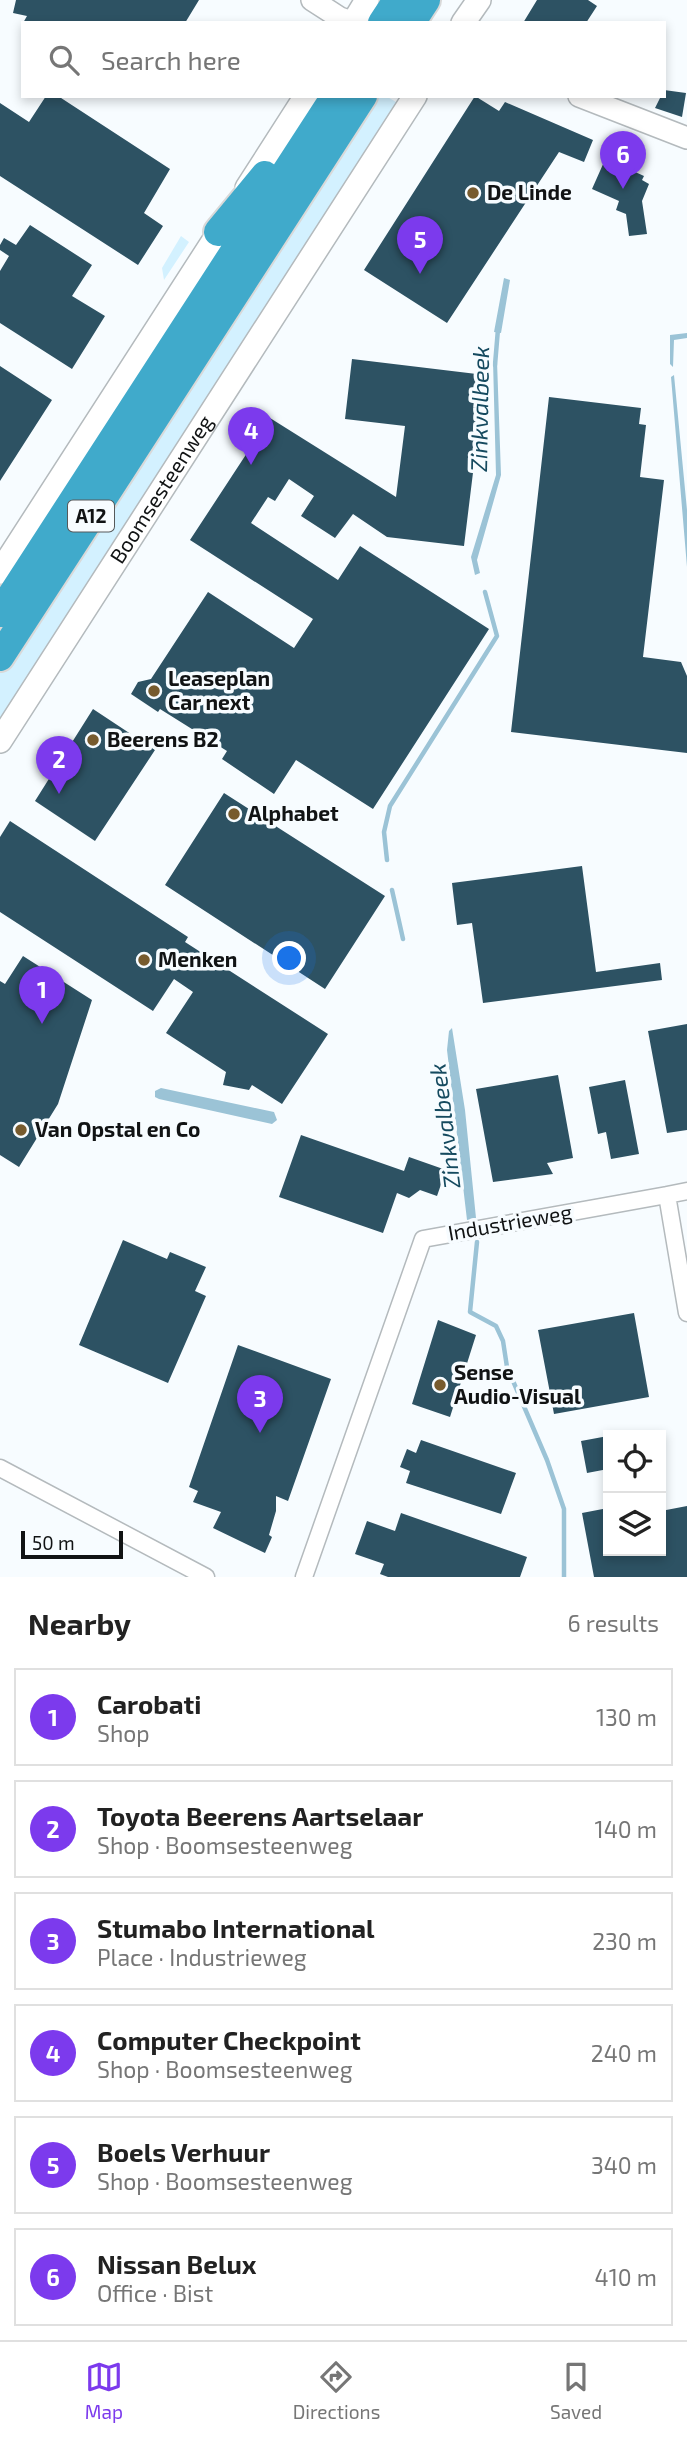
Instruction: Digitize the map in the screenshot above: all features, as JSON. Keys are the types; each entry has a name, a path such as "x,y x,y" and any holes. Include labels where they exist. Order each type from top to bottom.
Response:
{"highway":[{"path":"383,21 397,0"},
{"path":"412,21 426,0"},
{"name":"A12","path":"0,613 334,98"},
{"name":"A12","path":"0,657 148,427 186,376 362,98"},
{"path":"218,233 274,165 305,142"}],"main road":[{"path":"354,21 367,0"},
{"path":"464,21 479,0"},
{"path":"0,572 305,98"},
{"name":"Boomsesteenweg","path":"0,741 414,98"}],"street":[{"path":"312,0 349,21"},
{"path":"584,98 687,138"},
{"path":"687,1191 667,1195 687,1312"},
{"name":"Industrieweg","path":"304,1577 423,1239 667,1195"},
{"path":"0,1468 206,1577"}],"shaded area":[{"path":"378,98 389,98 401,105 0,727 0,672 151,435 159,437"},
{"path":"181,236 189,242 164,280 162,268"},
{"path":"504,278 510,280 501,333 494,332"},
{"path":"687,333 687,338 674,340 673,367 670,364 670,335"},
{"path":"493,361 497,361 501,475 477,560 480,573 475,575 471,557 496,475"},
{"path":"674,375 687,510 687,567 671,377"},
{"path":"452,1028 465,1110 476,1218 467,1220 447,1050 449,1031"},
{"path":"161,1088 274,1112 277,1120 272,1124 159,1099 155,1097 155,1091"}],"building":[{"path":"16,0 199,0 186,21 24,21 27,16 13,13"},
{"path":"537,0 588,0 597,6 587,21 524,21"},
{"path":"666,90 686,93 682,117 655,108 660,98 666,98"},
{"path":"45,98 61,98 170,169 144,213 163,226 138,265 0,176 0,103 29,122"},
{"name":"De Linde","path":"474,98 499,111 505,102 593,140 584,162 559,152 447,323 364,270"},
{"path":"604,162 632,175 633,171 644,176 642,180 649,184 642,201 647,234 629,236 626,214 616,210 619,201 592,189"},
{"path":"30,225 92,265 72,296 105,316 72,369 0,323 0,271 9,256 0,250 0,245 4,238 16,245"},
{"path":"352,359 485,375 464,546 387,537 353,514 335,538 301,516 314,496 289,479 275,501 268,497 251,523 338,580 360,546 489,629 373,809 296,760 274,794 222,759 227,751 131,694 138,682 151,679 208,592 294,648 313,619 190,540 270,418 396,497 405,426 345,419"},
{"path":"0,366 52,400 0,481"},
{"path":"549,397 641,408 639,424 646,425 640,477 664,480 643,657 681,662 687,676 687,753 511,732"},
{"path":"93,709 155,750 95,841 35,801"},
{"path":"224,793 385,896 325,989 165,885"},
{"name":"Menken","path":"10,821 188,937 185,942 328,1034 282,1104 252,1085 249,1090 223,1085 226,1072 166,1033 193,992 174,979 153,1011 0,912 0,837"},
{"path":"582,866 596,972 660,963 662,980 483,1003 472,923 457,925 452,883"},
{"path":"23,956 92,1000 58,1104 19,1167 0,1155 0,981 5,984"},
{"path":"687,1024 687,1130 667,1133 648,1031"},
{"path":"558,1075 573,1158 547,1163 553,1174 493,1182 476,1089"},
{"path":"625,1080 639,1154 611,1159 606,1132 598,1134 589,1087"},
{"path":"301,1135 404,1171 409,1157 446,1170 437,1196 420,1190 409,1198 397,1193 383,1233 279,1197"},
{"path":"123,1240 167,1259 170,1252 206,1267 195,1291 206,1296 168,1383 79,1345"},
{"path":"634,1313 649,1397 554,1414 538,1330"},
{"name":"Sense Audio-Visual","path":"438,1320 476,1335 450,1417 412,1404"},
{"path":"238,1345 331,1379 288,1501 276,1496 276,1511 269,1535 272,1537 265,1553 213,1528 221,1512 193,1502 198,1491 189,1487"},
{"path":"603,1437 603,1470 587,1473 581,1441"},
{"path":"421,1440 516,1473 501,1514 406,1483 410,1471 400,1467 407,1449 416,1453"},
{"path":"687,1506 687,1577 594,1577 582,1513 603,1509 603,1556 666,1556 666,1510"},
{"path":"401,1513 527,1557 520,1577 388,1577 380,1574 384,1564 355,1554 367,1521 395,1531"}],"waterway":[{"name":"Zinkvalbeek","path":"495,365 498,329"},
{"name":"Zinkvalbeek","path":"387,860 384,832 390,806 497,636 485,592"},
{"name":"Zinkvalbeek","path":"392,890 403,939"},
{"name":"Zinkvalbeek","path":"477,1242 470,1312 496,1326 503,1341 507,1367 547,1460 564,1509 564,1577"}],"place":[{"name":"Nissan Belux","path":"623,189"},
{"name":"De Linde","path":"473,193"},
{"name":"Boels Verhuur","path":"420,274"},
{"name":"Computer Checkpoint","path":"251,465"},
{"name":"Leaseplan Car next","path":"154,691"},
{"name":"Beerens B2","path":"93,740"},
{"name":"Toyota Beerens Aartselaar","path":"59,794"},
{"name":"Alphabet","path":"234,814"},
{"name":"Menken","path":"144,960"},
{"name":"Carobati","path":"42,1024"},
{"name":"Van Opstal en Co","path":"21,1130"},
{"name":"Sense Audio-Visual","path":"440,1385"},
{"name":"Stumabo International","path":"260,1433"}]}
